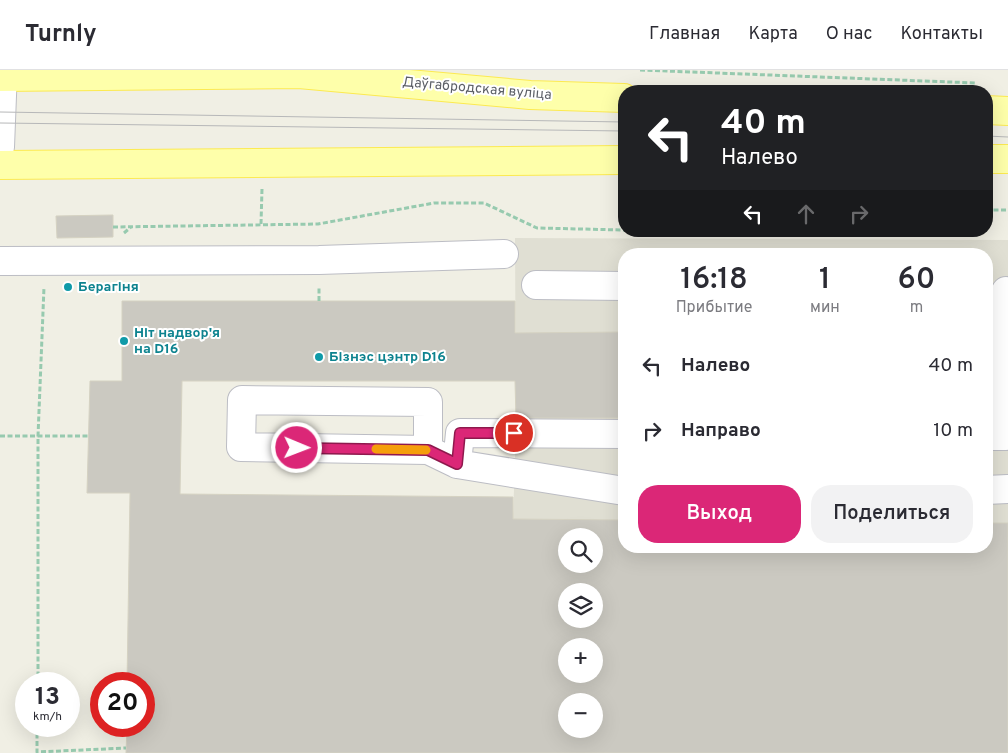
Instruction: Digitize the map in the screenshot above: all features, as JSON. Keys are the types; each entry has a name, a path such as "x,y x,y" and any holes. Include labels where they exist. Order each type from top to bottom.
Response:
{"main road":[{"name":"Даўгабродская вуліца","path":"2,75 299,74 398,77 530,95 618,98"},
{"path":"993,110 1008,111"},
{"path":"993,159 1008,159"},
{"path":"0,165 618,160"}],"street":[{"path":"0,147 2,75"},
{"path":"0,261 319,260 504,254"},
{"path":"536,285 618,286"},
{"path":"993,436 1006,436 1000,290"},
{"path":"428,450 428,402 242,400 241,447 428,450 457,464 618,491"},
{"path":"457,464 460,433 618,434"},
{"path":"993,490 1008,489"}],"path":[{"path":"640,70 980,83"},
{"path":"261,224 263,163"},
{"path":"113,227 318,224 434,203 484,203 537,228 618,230"},
{"path":"993,210 1008,210"},
{"path":"124,234 131,227"},
{"path":"38,672 38,436 45,261"},
{"path":"0,436 88,436"},
{"path":"38,737 37,753 126,748"}],"shaded area":[{"path":"515,238 1008,240 1008,523 993,523 993,248 618,248 618,520 513,519 516,429"}],"building":[{"path":"113,215 113,237 57,238 56,216"},
{"path":"122,301 515,301 515,333 618,332 618,418 516,418 515,381 182,381 180,494 513,497 513,519 618,520 618,553 993,553 993,523 1008,523 1008,753 126,753 127,737 155,737 155,672 127,672 130,493 87,493 90,381 122,381"}],"tram line":[{"path":"0,112 618,122"},
{"path":"0,123 618,131"},
{"path":"993,136 1008,137"}],"slow traffic":[{"path":"376,449 426,450"}],"place":[{"name":"Берагіня","path":"68,287"},
{"name":"Ніт надвор'я на D16","path":"124,341"},
{"name":"Бізнэс цэнтр D16","path":"319,357"}],"route":[{"path":"297,448 428,450 457,464 460,433 514,433"}]}
